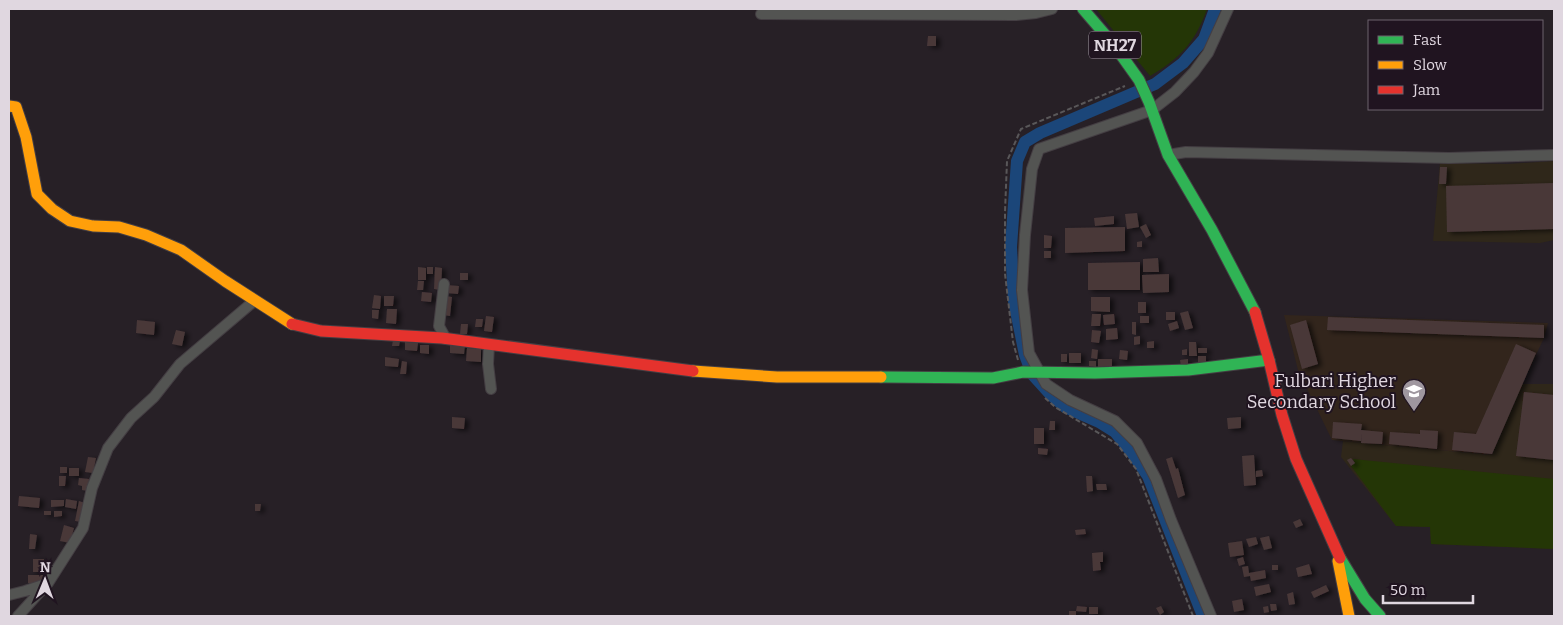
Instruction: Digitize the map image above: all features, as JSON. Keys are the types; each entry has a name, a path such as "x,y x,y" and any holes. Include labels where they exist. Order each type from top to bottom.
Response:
{"main road":[{"name":"NH27","path":"1083,9 1114,45 1142,85 1168,155 1240,282 1256,316 1269,360 1282,416 1296,459 1335,548 1365,599 1380,616"},
{"path":"9,106 16,107 26,137 37,194 52,209 70,221 93,226 119,227 146,234 181,250 294,326 340,333 446,339 700,372 778,377 993,378 1039,371 1095,373 1188,370 1269,360"},
{"path":"1335,548 1349,616"}],"street":[{"path":"761,14 1016,15 1052,9"},
{"path":"1211,616 1156,479 1137,443 1115,420 1070,400 1046,384 1029,353 1022,290 1025,235 1032,169 1039,149 1150,106 1174,92 1194,72 1208,53 1228,9"},
{"path":"1168,155 1186,152 1450,158 1554,155"},
{"path":"444,284 438,326 446,339"},
{"path":"18,616 48,583 83,528 92,488 108,448 131,418 154,397 180,364 254,300"},
{"path":"412,336 438,326"},
{"path":"489,344 488,364 491,389"},
{"path":"9,595 25,592 48,583"}],"path":[{"path":"1044,396 1061,412 1117,444 1136,469 1192,616"}],"shaded area":[{"path":"1554,161 1554,240 1540,243 1433,241 1440,163 1508,164"},
{"name":"Fulbari Higher Secondary School","path":"1284,315 1548,323 1544,338 1492,455 1332,440 1298,370"},
{"path":"1522,384 1554,384 1554,549 1431,544 1430,527 1396,526 1341,457 1343,441 1492,455"}],"green space":[{"path":"1096,9 1207,9 1198,31 1186,48 1161,70 1150,76"},
{"path":"1353,459 1554,479 1554,549 1431,544 1430,527 1396,526 1351,466 1355,463"}],"building":[{"path":"928,36 936,36 936,46 927,46"},
{"path":"1440,167 1447,167 1446,184 1439,184"},
{"path":"1554,183 1554,229 1447,232 1446,186"},
{"path":"1137,213 1139,227 1127,229 1125,214"},
{"path":"1114,216 1114,224 1095,226 1094,218"},
{"path":"1146,224 1151,235 1146,238 1140,227"},
{"path":"1125,227 1125,251 1065,253 1065,228"},
{"path":"1044,235 1052,236 1051,248 1044,248"},
{"path":"1142,241 1142,247 1137,247 1137,242"},
{"path":"1044,251 1051,251 1051,258 1044,258"},
{"path":"1158,258 1159,272 1143,272 1143,259"},
{"path":"1140,262 1140,290 1088,290 1088,263"},
{"path":"418,267 426,268 426,280 418,280"},
{"path":"427,267 433,267 433,274 427,274"},
{"path":"435,267 442,268 441,290 434,289"},
{"path":"460,273 468,273 468,280 460,280"},
{"path":"1169,274 1169,292 1143,293 1142,275"},
{"path":"418,281 424,281 423,290 417,290"},
{"path":"447,285 459,286 458,294 446,293"},
{"path":"422,292 432,293 431,302 421,301"},
{"path":"374,295 381,296 380,309 372,308"},
{"path":"384,296 394,296 393,306 384,306"},
{"path":"445,296 452,297 450,316 443,315"},
{"path":"1091,297 1110,297 1110,312 1091,311"},
{"path":"1138,302 1146,302 1146,313 1138,313"},
{"path":"387,309 397,309 396,324 386,323"},
{"path":"372,310 379,310 378,319 372,318"},
{"path":"1188,311 1193,328 1185,330 1180,313"},
{"path":"1166,312 1175,312 1175,320 1166,320"},
{"path":"1092,314 1101,314 1100,326 1091,326"},
{"path":"1114,314 1115,324 1104,325 1103,315"},
{"path":"486,316 494,317 492,332 484,331"},
{"path":"1140,316 1149,316 1149,323 1140,323"},
{"path":"1328,317 1544,325 1544,338 1327,330"},
{"path":"476,319 483,319 482,327 475,327"},
{"path":"137,320 155,322 154,335 136,333"},
{"path":"1306,320 1318,364 1302,369 1290,325"},
{"path":"1177,321 1179,328 1170,331 1168,324"},
{"path":"1132,322 1136,322 1136,335 1132,334"},
{"path":"461,324 468,324 467,334 460,334"},
{"path":"1117,328 1118,339 1106,340 1106,329"},
{"path":"176,330 185,332 182,346 172,344"},
{"path":"1092,330 1101,331 1099,343 1091,342"},
{"path":"1140,336 1140,344 1134,345 1134,337"},
{"path":"393,340 400,341 399,346 392,346"},
{"path":"1154,341 1154,348 1147,348 1147,342"},
{"path":"405,342 418,343 417,351 405,350"},
{"path":"1189,342 1196,342 1197,356 1189,356"},
{"path":"450,344 465,345 464,354 450,353"},
{"path":"1516,344 1536,353 1492,454 1452,450 1454,432 1476,434"},
{"path":"420,345 429,345 429,354 420,353"},
{"path":"467,348 481,349 481,362 466,361"},
{"path":"1198,348 1207,348 1207,353 1198,353"},
{"path":"1092,349 1098,350 1097,359 1091,358"},
{"path":"1187,349 1187,355 1182,355 1182,350"},
{"path":"1120,350 1128,351 1127,360 1119,359"},
{"path":"1069,353 1081,353 1081,363 1069,363"},
{"path":"1061,354 1067,354 1067,362 1061,362"},
{"path":"1198,356 1206,356 1206,365 1198,365"},
{"path":"385,357 399,359 398,367 385,366"},
{"path":"1098,359 1112,359 1112,366 1098,367"},
{"path":"1188,359 1188,367 1181,367 1180,360"},
{"path":"402,361 407,362 406,374 400,374"},
{"path":"1089,361 1096,361 1096,367 1089,366"},
{"path":"1524,392 1554,395 1554,460 1516,456"},
{"path":"452,417 465,418 464,429 452,428"},
{"path":"1241,417 1241,428 1228,429 1227,418"},
{"path":"1050,421 1055,421 1055,430 1049,430"},
{"path":"1333,422 1362,424 1361,430 1383,432 1382,444 1361,443 1362,433 1361,441 1332,438"},
{"path":"1034,428 1044,428 1044,444 1034,444"},
{"path":"1420,430 1438,431 1437,449 1389,444 1390,432 1420,434"},
{"path":"1038,448 1048,449 1047,455 1038,454"},
{"path":"1254,455 1256,485 1244,486 1242,456"},
{"path":"88,457 96,458 93,473 85,472"},
{"path":"1172,457 1176,469 1178,468 1185,495 1178,498 1166,459"},
{"path":"1351,458 1355,463 1351,466 1347,460"},
{"path":"60,467 67,467 67,473 60,473"},
{"path":"69,468 79,468 79,476 69,476"},
{"path":"1262,470 1263,476 1256,477 1256,471"},
{"path":"59,476 66,476 65,486 59,486"},
{"path":"1086,476 1092,476 1093,491 1087,492"},
{"path":"79,478 89,479 88,491 82,490 82,486 78,485"},
{"path":"1096,484 1106,484 1107,490 1097,490"},
{"path":"19,496 40,498 39,508 18,506"},
{"path":"66,499 77,501 76,509 65,507"},
{"path":"51,500 64,500 64,506 51,507"},
{"path":"79,501 85,503 82,522 75,521"},
{"path":"255,504 261,504 260,511 255,511"},
{"path":"44,511 51,511 51,515 44,515"},
{"path":"54,511 62,511 62,516 54,517"},
{"path":"1300,519 1303,525 1296,528 1293,522"},
{"path":"64,525 74,528 70,543 60,541"},
{"path":"1085,529 1086,534 1076,535 1075,530"},
{"path":"30,534 37,535 35,549 29,549"},
{"path":"1269,536 1272,548 1264,550 1260,538"},
{"path":"1256,537 1258,544 1249,547 1246,539"},
{"path":"1242,541 1244,555 1230,557 1228,543"},
{"path":"1103,552 1103,562 1100,562 1101,570 1093,571 1092,553"},
{"path":"1243,557 1245,564 1239,566 1237,559"},
{"path":"33,559 44,559 45,572 33,572"},
{"path":"1309,564 1312,574 1298,577 1296,568"},
{"path":"1272,565 1278,565 1278,570 1272,570"},
{"path":"1248,566 1249,573 1265,570 1266,578 1251,581 1250,576 1244,577 1242,567"},
{"path":"28,575 43,575 42,584 28,583"},
{"path":"1269,584 1271,592 1256,596 1254,587"},
{"path":"1326,585 1329,591 1314,598 1311,592"},
{"path":"1293,592 1295,604 1289,605 1287,594"},
{"path":"1242,599 1244,610 1234,612 1232,601"},
{"path":"1270,604 1276,604 1277,610 1271,611"},
{"path":"1077,606 1087,607 1086,612 1076,611"},
{"path":"1161,606 1164,612 1160,615 1156,608"},
{"path":"1268,606 1269,612 1264,613 1263,607"},
{"path":"1089,607 1098,607 1098,614 1089,614"},
{"path":"1069,611 1076,611 1076,616 1069,616"}],"waterway":[{"path":"1203,616 1148,476 1133,454 1115,432 1099,422 1065,407 1032,374 1025,355 1014,301 1011,247 1017,161 1025,142 1040,133 1155,84 1183,63 1204,39 1215,9"}],"traffic: fast":[{"path":"1083,9 1114,45 1139,80 1168,155 1212,230 1255,312"},
{"path":"881,377 993,378 1023,372 1095,373 1188,370 1269,360"},
{"path":"1340,558 1365,599 1380,616"}],"traffic: slow":[{"path":"9,106 16,107 26,137 37,194 52,209 70,221 93,226 119,227 146,235 181,250 292,324"},
{"path":"693,371 777,377 881,377"},
{"path":"1338,561 1349,616"}],"traffic: jam":[{"path":"1255,312 1282,415 1296,459 1340,558"},
{"path":"292,324 321,331 442,338 693,371"}],"place":[{"name":"Fulbari Higher Secondary School","path":"1414,412"}]}
